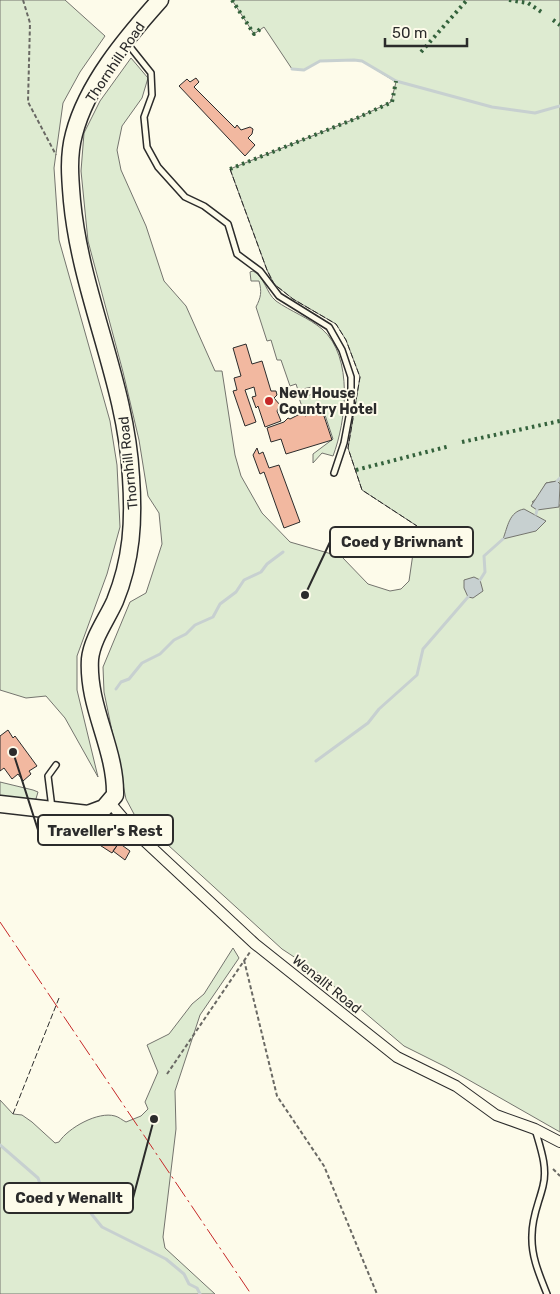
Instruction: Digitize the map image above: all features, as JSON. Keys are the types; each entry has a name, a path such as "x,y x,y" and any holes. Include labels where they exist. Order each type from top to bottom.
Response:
{"main road":[{"name":"Thornhill Road","path":"110,803 115,795 115,786 92,697 90,662 91,655 117,596 128,559 133,533 132,478 123,413 90,297 77,242 70,181 70,151 80,115 92,91 125,41 160,0"},
{"path":"0,804 88,814 104,808 110,803"}],"street":[{"name":"Wenallt Road","path":"110,803 135,832 255,944 397,1057 456,1086 496,1115 535,1129 560,1142"}],"lane":[{"path":"125,41 151,73 152,95 144,117 148,147 158,167 185,197 204,206 228,224 237,254 260,271 279,296 330,327 342,350 351,377 351,406 344,443 334,474"},
{"path":"52,811 48,776 56,765"},
{"path":"535,1129 544,1160 543,1185 533,1217 533,1259 547,1294"}],"path":[{"path":"24,0 30,24 28,102 70,181"},
{"path":"167,1074 255,944"},
{"path":"244,960 278,1096 324,1166 377,1294"}],"green space":[{"path":"0,0 65,0 105,36 80,72 63,103 54,168 59,240 110,421 117,465 120,527 107,574 77,656 77,690 98,777 65,718 46,696 26,698 0,690"},
{"path":"232,0 560,0 560,484 557,481 546,483 539,497 532,502 560,505 560,1132 446,1067 404,1046 317,972 282,949 134,814 126,799 104,692 103,667 130,602 146,593 162,544 159,513 148,496 139,440 123,372 88,241 81,171 84,133 100,101 131,58 148,78 142,98 122,126 117,150 121,170 146,226 164,281 186,306 215,371 222,371 235,455 241,476 262,513 290,542 342,557 368,584 390,591 401,589 409,581 417,526 362,490 348,448 360,377 346,340 336,324 293,299 274,284 267,270 230,169 357,118 391,102 396,82 362,61 354,60 320,61 304,70 292,69 264,27 254,34"},
{"path":"253,271 260,277 276,301 322,329 332,341 339,356 343,373 344,408 338,442 333,456 322,453 313,463 313,454 333,439 323,409 305,415 299,398 313,394 312,387 298,390 296,384 290,386 281,360 277,360 271,340 267,341 256,307 261,291 259,281 251,281 250,272"},
{"path":"0,782 38,792 35,802 0,797"},
{"path":"233,948 239,958 200,1015 175,1091 176,1129 163,1237 165,1248 215,1294 0,1294 0,1100 13,1114 22,1115 55,1143 59,1142 76,1126 92,1118 108,1115 116,1116 126,1122 141,1116 148,1109 145,1102 158,1072 147,1045 169,1034 192,1004 204,994"}],"shaded area":[{"path":"557,481 560,484 559,507 537,510 531,506 546,483"},
{"path":"524,509 546,521 536,531 503,539 512,516"},
{"path":"474,577 480,580 483,591 473,598 468,597 464,588 464,580"}],"building":[{"path":"196,78 199,82 194,87 235,128 237,125 241,130 250,127 253,129 252,134 248,138 255,145 245,156 179,86 187,79 190,82"},
{"path":"246,344 252,364 262,361 271,391 276,391 277,395 274,398 280,405 277,411 281,421 265,427 258,406 256,408 252,397 256,396 254,387 245,390 256,422 245,426 233,391 237,390 234,378 241,376 233,348"},
{"path":"322,410 332,440 286,454 281,439 271,442 267,428 302,413 305,416"},
{"path":"257,448 259,454 263,452 269,468 279,465 300,522 284,528 264,472 260,474 253,455"},
{"path":"8,730 13,738 15,736 37,766 29,771 31,774 23,781 18,774 12,779 4,768 0,771 0,736"},
{"path":"103,830 120,841 112,853 95,842"},
{"path":"119,843 130,851 125,860 113,851"}],"waterway":[{"path":"292,69 304,70 320,61 362,61 396,81 492,107 535,113 560,106"},
{"path":"557,481 560,478"},
{"path":"536,514 537,510"},
{"path":"480,580 485,572 484,556 503,539"},
{"path":"116,689 121,682 129,679 142,663 160,654 174,640 186,634 195,625 213,617 220,604 236,592 244,580 261,572 267,564 283,552"},
{"path":"316,761 368,723 379,709 417,675 423,649 468,597"},
{"path":"0,1145 38,1178 46,1201 58,1206 85,1206 102,1227 166,1259 184,1274 189,1284 197,1288 200,1294"}],"hedge":[{"path":"232,0 254,34 263,27"},
{"path":"421,52 467,0"},
{"path":"509,0 528,3 543,13"},
{"path":"553,20 560,25"},
{"path":"230,169 392,102 396,81"},
{"path":"462,442 560,421"},
{"path":"356,470 450,446"}],"fence":[{"path":"230,169 267,270 274,284 293,299 336,324 346,340 360,377 348,448 362,490 417,526"},
{"path":"13,1114 59,998"}],"power":[{"path":"0,922 251,1294"}],"place":[{"name":"New House Country Hotel","path":"269,401"},
{"name":"Coed y Briwnant","path":"305,595"},
{"name":"Traveller's Rest","path":"13,752"},
{"name":"Coed y Wenallt","path":"154,1119"}]}
